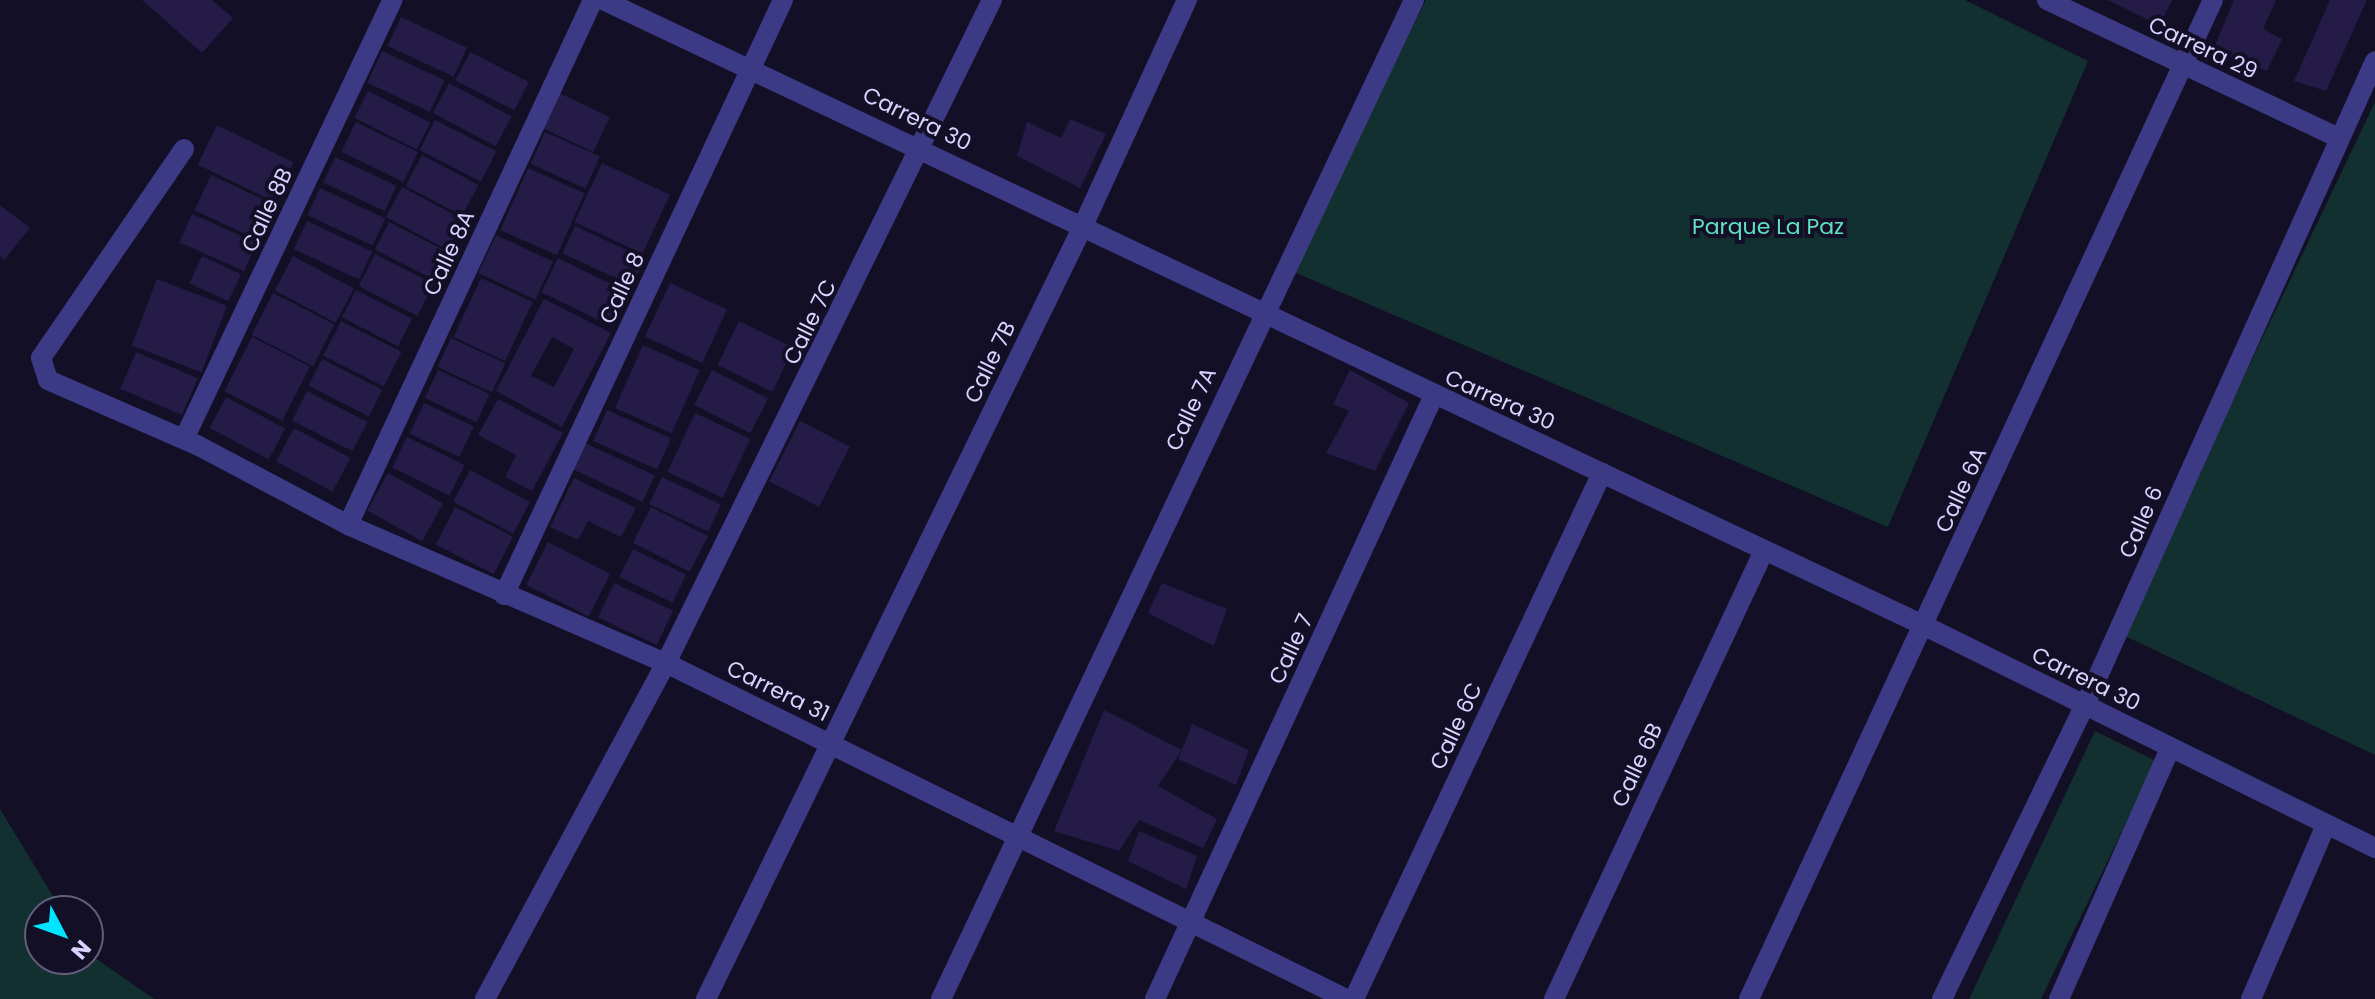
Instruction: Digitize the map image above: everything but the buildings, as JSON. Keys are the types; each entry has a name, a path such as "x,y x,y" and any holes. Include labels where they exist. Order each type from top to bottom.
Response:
{"street":[{"name":"Calle 8B","path":"184,439 392,0"},
{"name":"Calle 8A","path":"348,525 593,0"},
{"name":"Carrera 30","path":"603,0 924,148 1082,228 1262,312 1433,397 1602,473 1925,626 2325,827 2375,848"},
{"name":"Calle 8","path":"504,595 783,0"},
{"name":"Calle 7C","path":"485,999 666,663 924,148 992,0"},
{"name":"Calle 7B","path":"706,999 1082,228 1187,0"},
{"name":"Calle 7A","path":"941,999 1019,841 1262,312 1414,0"},
{"name":"Carrera 29","path":"2047,0 2339,138"},
{"name":"Calle 6A","path":"1749,999 1925,626 2213,0"},
{"name":"Calle 6","path":"1942,999 2085,705 2375,61"},
{"name":"Carrera 31","path":"184,149 41,358 48,380 184,439 348,525 666,663 830,742 1019,841 1193,921 1346,999"},
{"name":"Calle 7","path":"1155,999 1433,397"},
{"name":"Calle 6C","path":"1354,999 1602,473"},
{"name":"Calle 6B","path":"1554,999 1764,551"},
{"path":"2059,999 2170,748"},
{"path":"2251,999 2325,827"}],"green space":[{"name":"Parque La Paz","path":"1426,0 1965,0 2088,61 1888,527 1289,270"},
{"path":"2375,102 2375,755 2121,634"},
{"path":"2095,731 2156,761 2041,999 1969,999"},
{"path":"0,809 52,895 24,895 24,975 104,975 104,964 154,999 0,999"}]}
